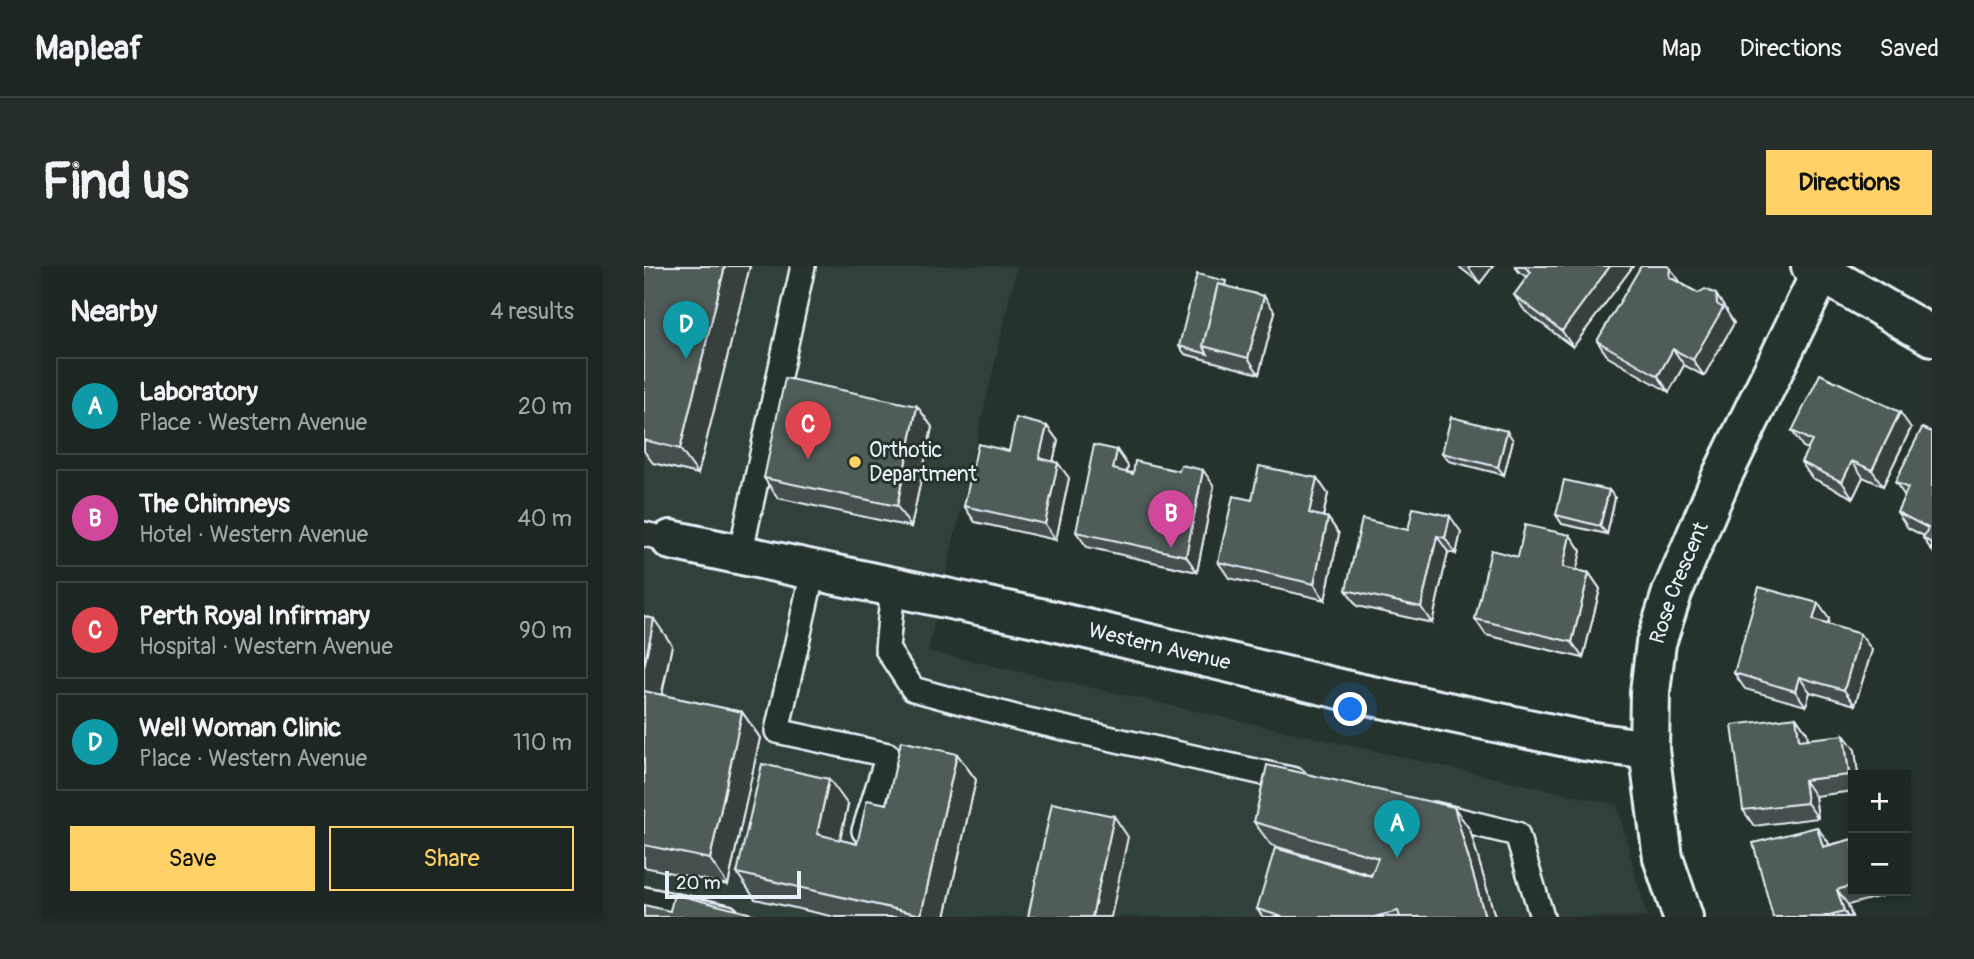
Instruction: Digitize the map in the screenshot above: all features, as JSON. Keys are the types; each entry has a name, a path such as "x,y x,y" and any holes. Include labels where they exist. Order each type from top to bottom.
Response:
{"street":[{"path":"1816,269 1932,336"},
{"name":"Rose Crescent","path":"1683,917 1663,858 1649,750 1650,692 1656,643 1672,593 1721,478 1816,269"},
{"name":"Western Avenue","path":"657,537 1040,618 1353,692 1585,741 1649,750"}],"lane":[{"path":"740,555 803,266"},
{"path":"813,570 777,731 888,755 863,832"},
{"path":"893,587 887,649 913,689 1020,718 1316,785"},
{"path":"1410,808 1517,834 1542,917"},
{"path":"644,899 727,917"}],"shaded area":[{"path":"644,266 1017,266 928,651 1617,805 1647,917 644,917"}],"building":[{"path":"644,266 725,266 680,449 644,440"},
{"path":"1523,266 1610,266 1562,331 1514,295 1531,272"},
{"path":"1641,266 1667,266 1670,268 1669,277 1698,293 1705,289 1716,294 1717,304 1723,308 1693,360 1673,349 1658,376 1597,341"},
{"path":"1197,274 1226,281 1225,286 1218,284 1203,346 1208,354 1179,346"},
{"path":"1218,284 1264,296 1248,358 1203,346"},
{"path":"1820,374 1900,412 1872,470 1852,461 1842,482 1801,462 1812,441 1792,431"},
{"name":"Orthotic Department","path":"785,378 917,406 897,506 764,478"},
{"path":"1451,417 1507,431 1498,467 1442,453"},
{"path":"1016,418 1047,426 1039,458 1058,463 1045,524 964,506 978,444 1009,451"},
{"path":"1922,428 1932,432 1932,543 1923,538 1928,528 1897,512 1908,488 1895,482"},
{"path":"1094,445 1117,450 1113,469 1133,474 1135,461 1179,471 1181,465 1203,470 1186,556 1076,532"},
{"path":"1259,466 1317,478 1309,513 1328,518 1314,584 1218,562 1233,496 1252,500"},
{"path":"1564,480 1609,490 1600,526 1556,515"},
{"path":"1413,508 1450,516 1445,538 1437,536 1421,607 1346,590 1362,519 1408,530"},
{"path":"1525,525 1570,535 1563,567 1589,573 1572,642 1475,619 1491,550 1518,557"},
{"path":"1759,587 1818,603 1813,620 1860,634 1844,690 1799,677 1795,691 1734,673"},
{"path":"644,616 654,619 644,667"},
{"path":"644,691 742,712 710,859 644,845"},
{"path":"1796,717 1799,740 1844,735 1848,775 1804,780 1807,803 1743,810 1732,725"},
{"path":"901,741 957,754 921,915 737,873 762,764 829,779 817,834 857,844 867,800 887,804"},
{"path":"1267,765 1454,807 1485,917 1400,917 1398,911 1374,917 1283,917 1257,909 1275,848 1371,876 1378,858 1254,822"},
{"path":"1052,803 1114,816 1092,917 1028,917"},
{"path":"1817,827 1823,847 1848,840 1848,887 1837,890 1844,911 1822,917 1773,917 1753,843"},
{"path":"674,894 764,917 644,917 644,905 670,911"}],"place":[{"name":"Well Woman Clinic","path":"686,359"},
{"name":"Perth Royal Infirmary","path":"808,459"},
{"name":"Orthotic Department","path":"855,462"},
{"name":"The Chimneys","path":"1171,548"},
{"name":"Laboratory","path":"1397,858"}]}
